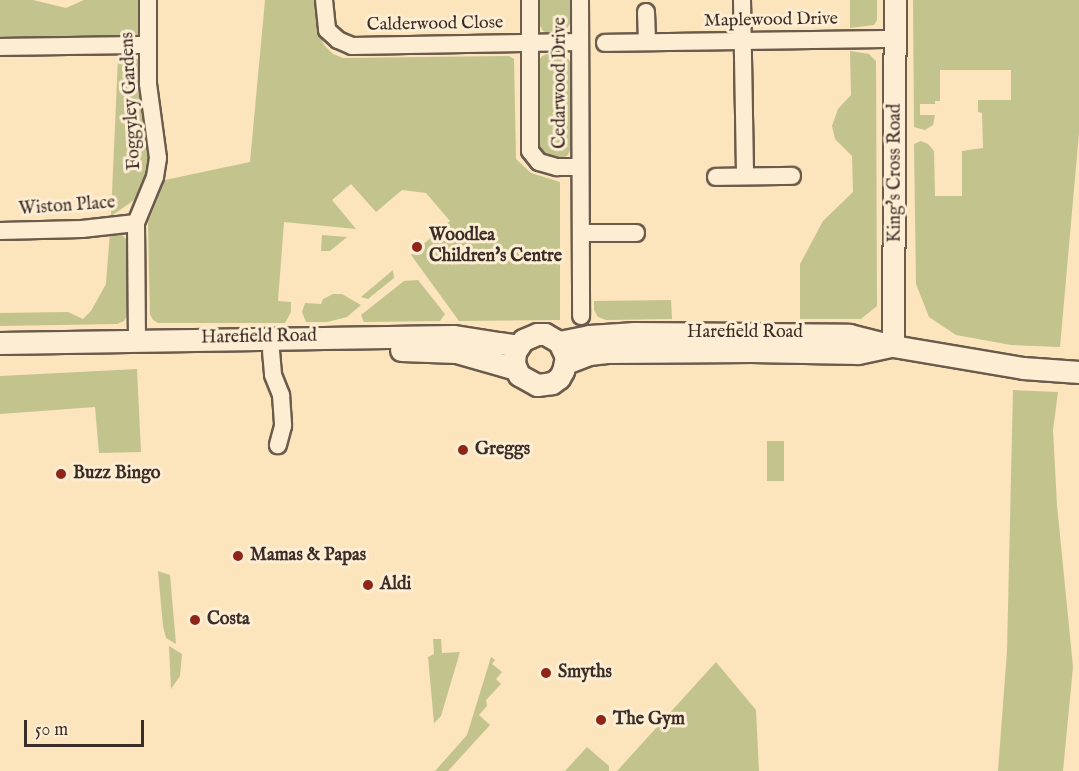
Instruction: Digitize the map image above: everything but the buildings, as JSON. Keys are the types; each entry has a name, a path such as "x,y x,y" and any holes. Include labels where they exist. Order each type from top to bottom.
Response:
{"street":[{"name":"Foggyley Gardens","path":"137,340 136,223 155,177 158,158 148,84 148,0"},
{"name":"Calderwood Close","path":"324,0 327,30 338,40 352,46 580,42"},
{"name":"Cedarwood Drive","path":"530,0 530,151 539,162 557,167 580,167"},
{"name":"Cedarwood Drive","path":"580,0 581,316"},
{"path":"742,0 745,176"},
{"name":"King's Cross Road","path":"893,346 895,0"},
{"path":"646,12 647,42"},
{"name":"Maplewood Drive","path":"605,43 895,39"},
{"path":"0,47 147,45"},
{"path":"716,177 792,176"},
{"name":"Wiston Place","path":"0,231 82,230 136,223"},
{"path":"580,234 636,233"},
{"name":"Harefield Road","path":"0,343 453,336 518,346 523,340 537,333 553,337 559,342 589,336 634,333 811,333 849,336 1004,365 1069,371"},
{"path":"559,342 565,351 566,363"},
{"path":"516,369 514,357 518,346"},
{"name":"Harefield Road","path":"0,355 271,351 456,352 516,369 530,383 544,385 559,378 566,363 589,354 751,351 858,353 893,346"},
{"path":"271,351 273,375 281,395 283,426 278,445"}],"green space":[{"path":"0,0 33,0 66,8 84,0 138,0 140,39 0,42"},
{"path":"265,0 315,0 318,31 324,45 333,54 343,58 509,56 514,59 516,159 531,173 560,182 560,320 459,321 411,255 450,221 426,193 402,190 376,212 351,184 332,200 356,229 284,222 278,301 291,302 291,312 285,323 158,323 153,320 150,314 148,223 165,180 250,162"},
{"path":"537,0 571,0 571,22 565,32 553,36 543,31 537,20"},
{"path":"850,0 877,0 877,20 874,25 850,28"},
{"path":"913,0 1079,0 1079,133 1060,347 1011,345 956,335 929,317 916,284 914,144 921,141 928,144 934,151 935,196 962,196 962,151 983,148 982,113 978,112 978,100 1011,100 1011,70 940,70 940,101 935,101 935,104 920,104 920,115 935,115 933,125 925,130 914,127"},
{"path":"554,51 565,54 571,63 572,147 567,156 556,159 543,155 537,144 537,64 542,56"},
{"path":"850,51 869,54 876,61 877,306 861,319 800,319 800,264 823,221 853,192 852,156 835,139 832,126 838,109 851,95"},
{"path":"118,58 140,59 151,159 148,176 133,201 111,216"},
{"path":"110,231 121,234 129,242 127,316 124,321 117,324 0,326 0,313 68,312 83,319 91,311 106,284"},
{"path":"322,235 347,237 330,251 321,251"},
{"path":"393,270 394,278 368,299 361,297"},
{"path":"418,280 445,314 440,321 364,322 361,315 404,281"},
{"path":"333,294 342,294 361,305 347,317 327,322 306,322 302,312 305,303 321,304 323,299"},
{"path":"671,300 672,319 606,320 598,317 594,310 594,301"},
{"path":"137,369 141,452 99,453 95,407 0,414 0,376"},
{"path":"1013,390 1058,392 1053,430 1057,505 1073,667 1063,771 998,771 1007,651"},
{"path":"767,441 784,441 784,481 767,481"},
{"path":"158,571 170,575 176,644 166,638 163,626"},
{"path":"433,639 441,639 442,653 460,652 441,716 434,723 428,657 434,654"},
{"path":"169,646 182,654 180,676 171,689"},
{"path":"491,657 495,660 492,664 502,672 496,679 501,684 486,700 487,706 479,715 490,725 448,771 435,771 467,735"},
{"path":"716,662 756,710 759,771 617,771"},
{"path":"587,747 609,766 609,771 565,771"}],"place":[{"name":"Woodlea Children's Centre","path":"417,247"},
{"name":"Greggs","path":"463,450"},
{"name":"Buzz Bingo","path":"61,474"},
{"name":"Mamas & Papas","path":"238,556"},
{"name":"Aldi","path":"368,585"},
{"name":"Costa","path":"195,620"},
{"name":"Smyths","path":"546,673"},
{"name":"The Gym","path":"601,720"}]}
